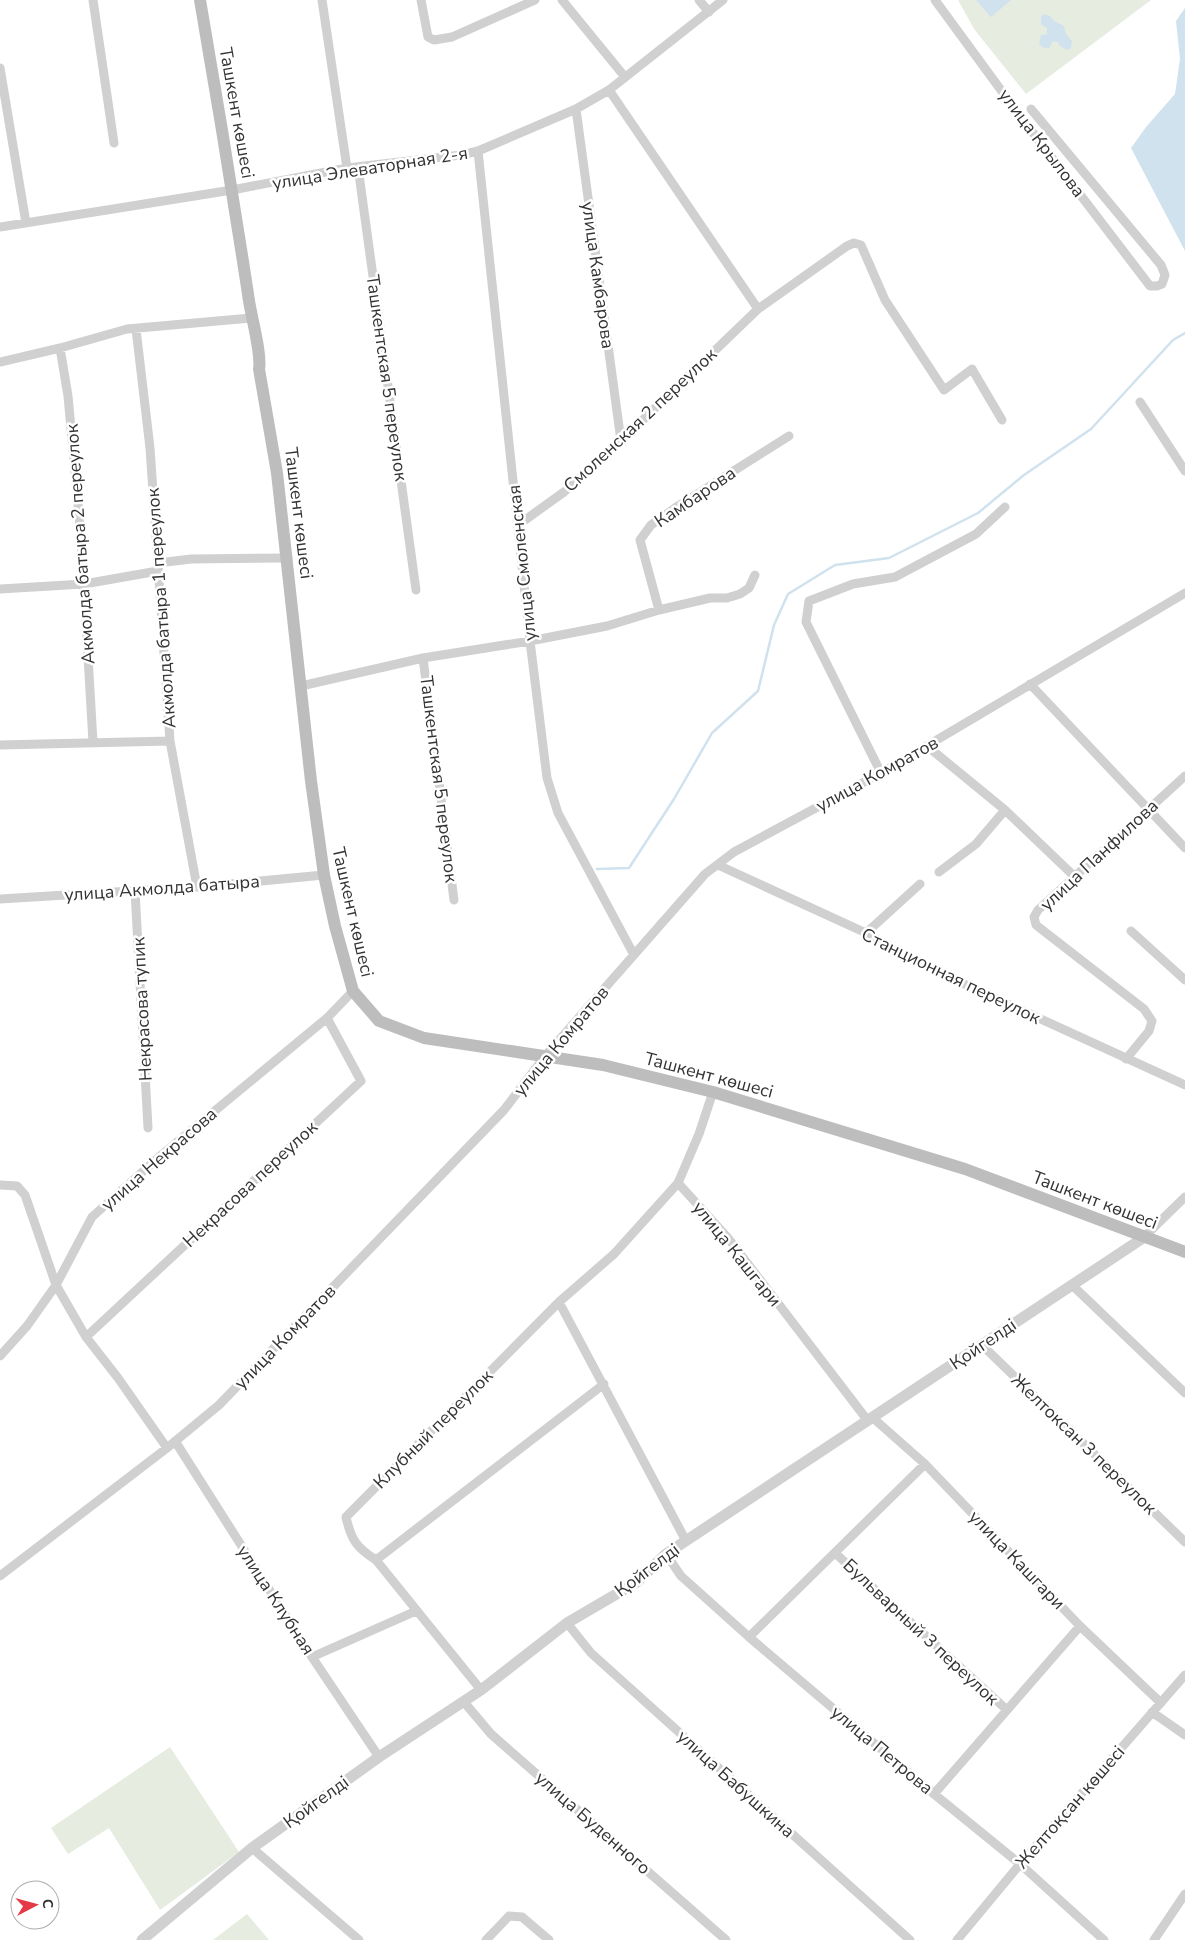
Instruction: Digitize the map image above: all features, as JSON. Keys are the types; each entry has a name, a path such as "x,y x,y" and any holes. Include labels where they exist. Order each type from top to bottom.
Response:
{"main road":[{"name":"Ташкент көшесі","path":"200,0 277,473 324,875 335,926 353,991 380,1021 424,1038 603,1065 713,1092 965,1169 1143,1238 1185,1252"}],"street":[{"path":"93,0 114,143"},
{"path":"322,0 346,168"},
{"path":"421,0 428,37 434,40 452,37 535,0"},
{"path":"562,0 625,77"},
{"path":"699,0 709,12"},
{"name":"улица Элеваторная 2-я","path":"0,227 232,190 346,168 461,155 478,151 576,109 609,90 723,0"},
{"name":"улица Крылова","path":"935,0 1020,116 1150,286 1162,284 1165,276 1160,266 1031,109"},
{"path":"0,68 26,223"},
{"path":"609,90 758,309"},
{"name":"улица Камбарова","path":"576,109 620,441"},
{"name":"улица Смоленская","path":"478,151 530,641 547,778 558,813 634,955"},
{"name":"Ташкентская 5 переулок","path":"358,167 416,590"},
{"name":"Смоленская 2 переулок","path":"518,524 564,492 758,309 854,243 861,245 885,300 944,390 972,369 1002,420"},
{"path":"0,362 60,348 127,329 251,318"},
{"name":"Акмолда батыра 1 переулок","path":"136,329 150,448 170,741 197,887"},
{"name":"Акмолда батыра 2 переулок","path":"60,348 68,396 84,584 93,742"},
{"path":"1140,402 1185,471"},
{"name":"Камбарова","path":"659,610 640,540 651,525 789,436"},
{"path":"881,773 806,622 809,601 853,584 895,577 976,534 1004,507"},
{"path":"0,589 84,584 191,559 288,558"},
{"path":"301,686 423,658 530,641 607,626 659,610 710,598 727,598 740,594 749,588 755,575"},
{"name":"улица Комратов","path":"0,1576 167,1448 219,1405 504,1110 546,1055 705,874 734,852 881,773 1185,593"},
{"name":"Ташкентская 5 переулок","path":"423,658 454,900"},
{"path":"1030,684 1185,848"},
{"path":"0,745 170,741"},
{"path":"927,746 1005,810 1074,876"},
{"name":"улица Панфилова","path":"1126,1059 1149,1031 1152,1021 1144,1008 1036,925 1034,917 1038,910 1074,876 1185,776"},
{"path":"939,872 976,844 1005,810"},
{"name":"Станционная переулок","path":"718,865 866,933 914,961 1185,1086"},
{"name":"улица Акмолда батыра","path":"0,899 197,887 324,875"},
{"path":"866,933 920,884"},
{"name":"Некрасова тупик","path":"135,891 148,1128"},
{"path":"1131,932 1185,980"},
{"name":"улица Некрасова","path":"0,1356 27,1326 56,1285 92,1217 159,1157 327,1018 353,991"},
{"name":"Некрасова переулок","path":"86,1337 361,1082 327,1018"},
{"name":"Клубный переулок","path":"481,1690 376,1560 360,1550 349,1532 346,1517 559,1302 614,1254 678,1183 713,1092"},
{"name":"улица Кашгари","path":"678,1183 728,1238 871,1419 925,1464 1080,1626 1161,1703"},
{"path":"0,1185 17,1186 25,1195 56,1285 86,1337 118,1378 167,1448"},
{"path":"1143,1238 1185,1197"},
{"name":"Қойгелді","path":"142,1940 252,1848 379,1757 481,1690 567,1623 637,1582 666,1554 686,1540 1143,1238"},
{"path":"1072,1285 1185,1393"},
{"path":"559,1302 686,1540"},
{"name":"Желтоксан 3 переулок","path":"982,1345 1185,1542"},
{"path":"376,1560 604,1384"},
{"name":"улица Клубная","path":"175,1441 312,1657 379,1757"},
{"path":"749,1637 925,1464"},
{"name":"Бульварный 3 переулок","path":"835,1553 1007,1710"},
{"name":"улица Петрова","path":"666,1554 681,1576 749,1637 934,1794 1020,1864 1104,1940"},
{"path":"312,1657 416,1611"},
{"name":"улица Бабушкина","path":"567,1623 590,1653 910,1940"},
{"path":"934,1794 1080,1626"},
{"name":"Желтоқсан көшесі","path":"957,1940 1020,1864 1185,1675"},
{"name":"улица Буденного","path":"464,1702 491,1734 726,1940"},
{"path":"1152,1712 1185,1735"},
{"path":"252,1848 359,1940"},
{"path":"1154,1940 1185,1894"},
{"path":"486,1940 509,1916 522,1917 549,1940"}],"shaded area":[{"path":"958,0 1151,0 1026,94 974,29"},
{"path":"170,1747 239,1852 160,1910 109,1828 68,1854 51,1828"},
{"path":"247,1914 269,1940 213,1940"}],"water":[{"path":"976,0 1011,0 991,17"},
{"path":"1185,8 1185,251 1131,148 1146,127 1175,94 1180,59 1176,21"},
{"path":"1044,14 1064,26 1066,34 1072,41 1071,48 1066,50 1058,42 1053,41 1049,48 1044,48 1039,44 1041,35 1047,34 1047,28 1041,24 1041,17"}],"waterway":[{"path":"597,869 629,868 674,799 712,733 758,691 774,625 788,594 835,565 889,558 978,513 1024,475 1091,429 1173,340 1185,333"}]}
